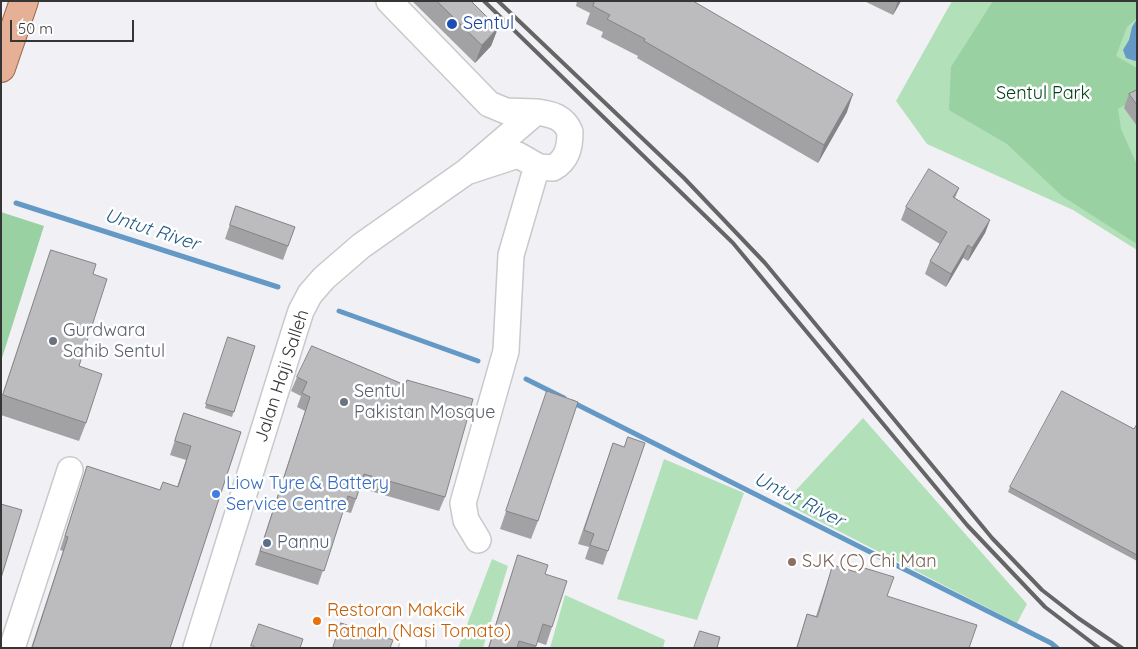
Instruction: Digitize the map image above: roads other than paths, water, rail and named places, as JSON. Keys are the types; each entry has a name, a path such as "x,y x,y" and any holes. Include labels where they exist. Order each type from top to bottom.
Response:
{"main road":[{"path":"1,9 4,1"},
{"path":"1,68 24,1"}],"street":[{"path":"389,1 488,104 506,111 554,115 562,119 570,132 568,151 564,159 552,168 541,168 511,256 506,351 463,503 466,520 478,540"},
{"name":"Jalan Haji Salleh","path":"196,648 292,336 301,311 310,294 324,278 361,246 466,172 536,112"},
{"name":"Jalan Haji Salleh","path":"466,172 510,156 518,155 527,158 541,168"},
{"path":"12,648 70,470"}],"water":[{"path":"1137,19 1137,60 1135,61 1126,58 1123,50"}],"waterway":[{"name":"Untut River","path":"16,203 278,287"},
{"name":"Untut River","path":"339,311 478,361"},
{"name":"Untut River","path":"526,379 564,398"},
{"name":"Untut River","path":"572,402 1051,643 1057,648"}],"railway":[{"path":"484,1 733,243 967,525 1045,607 1099,648"},
{"path":"498,1 684,178 765,263 992,538 1042,590 1078,618 1122,648"}],"place":[{"name":"Sentul","path":"452,24"},
{"name":"Gurdwara Sahib Sentul","path":"53,341"},
{"name":"Sentul Pakistan Mosque","path":"344,402"},
{"name":"Liow Tyre & Battery Service Centre","path":"216,494"},
{"name":"Pannu","path":"267,543"},
{"name":"SJK (C) Chi Man","path":"792,562"},
{"name":"Restoran Makcik Ratnah (Nasi Tomato)","path":"317,621"}],"park label":[{"name":"Sentul Park","path":"1043,94"}]}
